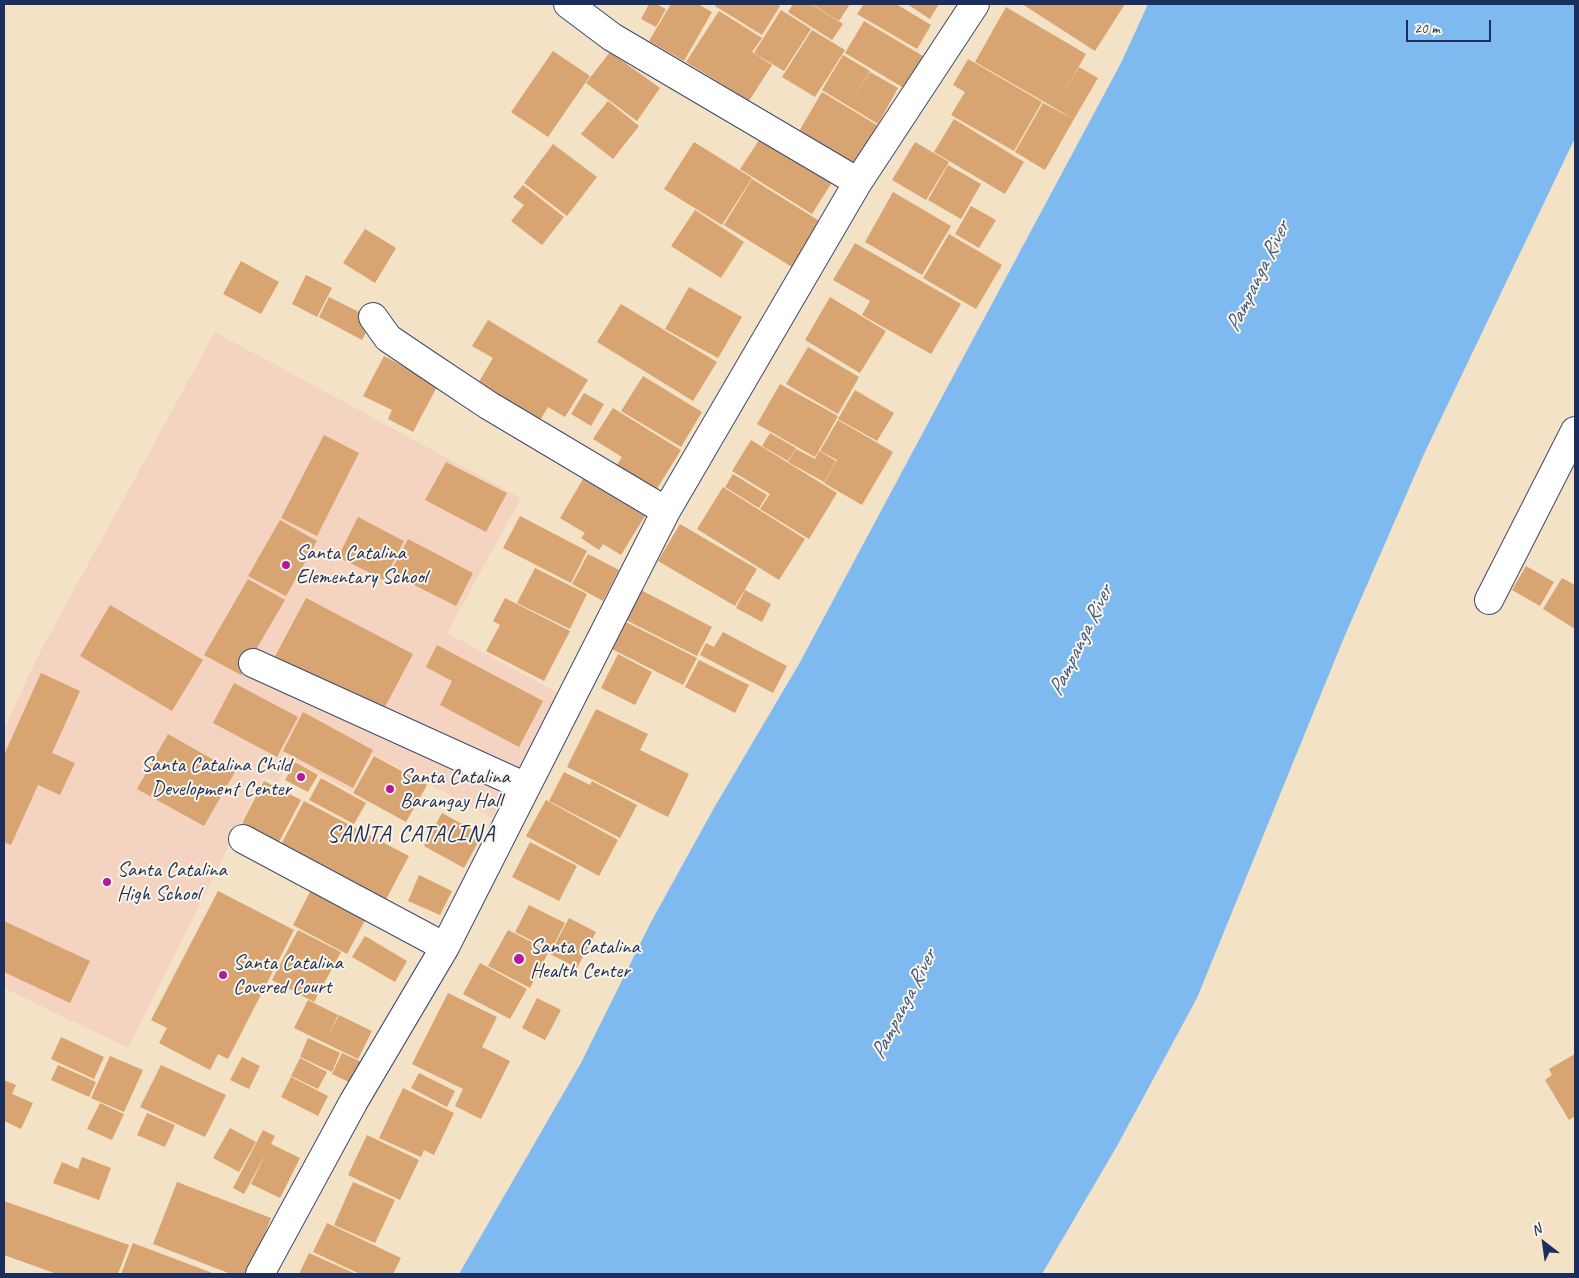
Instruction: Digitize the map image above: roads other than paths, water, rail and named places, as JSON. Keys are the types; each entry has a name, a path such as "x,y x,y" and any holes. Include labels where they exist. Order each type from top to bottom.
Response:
{"street":[{"path":"260,1274 354,1100 445,947 666,510 858,182 975,4"},
{"path":"583,8 612,37 858,182"},
{"path":"373,317 388,338 488,405 666,510"},
{"path":"1489,600 1575,431"},
{"path":"253,663 526,787"},
{"path":"243,839 445,947"}],"water":[{"name":"Pampanga River","path":"1148,4 1575,4 1575,138 1424,454 1343,640 1197,998 1117,1146 1042,1274 459,1274 581,1063 651,922 714,808 799,664 1122,61"}],"place":[{"name":"Santa Catalina Elementary School","path":"286,565"},
{"name":"Santa Catalina Child Development Center","path":"301,777"},
{"name":"Santa Catalina Barangay Hall","path":"390,789"},
{"name":"Santa Catalina High School","path":"107,882"},
{"name":"Santa Catalina Health Center","path":"519,959"},
{"name":"Santa Catalina Covered Court","path":"223,975"}],"district":[{"name":"SANTA CATALINA","path":"411,835"}]}
